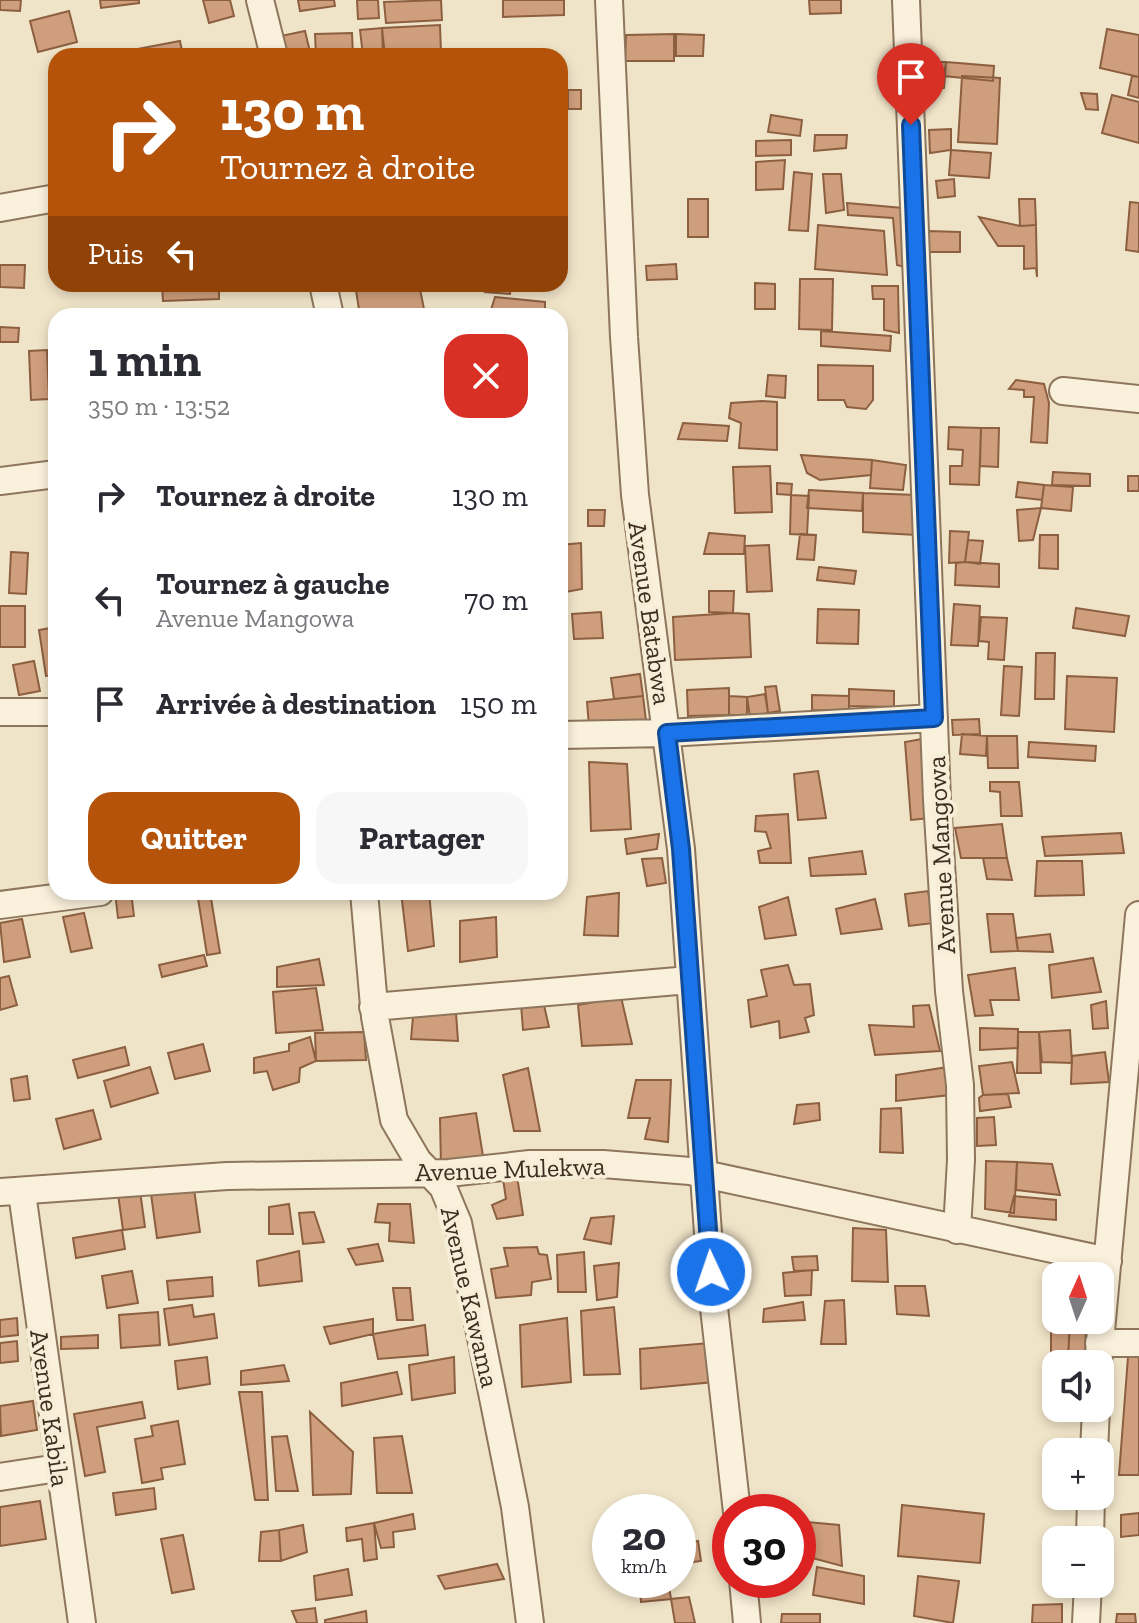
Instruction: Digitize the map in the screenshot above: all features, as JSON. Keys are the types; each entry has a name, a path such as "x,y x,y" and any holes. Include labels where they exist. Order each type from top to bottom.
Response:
{"street":[{"path":"260,0 272,48"},
{"name":"Avenue Batabwa","path":"609,0 624,337 635,495 650,632 667,733 681,849 712,1290 735,1494"},
{"name":"Avenue Mangowa","path":"906,0 934,718 949,991 960,1085 961,1160 957,1230"},
{"path":"0,208 48,199"},
{"path":"1063,391 1139,399"},
{"path":"0,481 48,475"},
{"path":"0,712 48,712"},
{"path":"568,735 667,733 934,718"},
{"path":"0,905 48,899"},
{"name":"Avenue Kawama","path":"365,900 373,1007 394,1120 404,1141 443,1187 458,1223 515,1507 530,1623"},
{"path":"1099,1350 1108,1261 1132,1088 1139,915"},
{"path":"373,1007 689,980"},
{"name":"Avenue Mulekwa","path":"11,1192 243,1175 430,1173 561,1163 705,1174 1108,1261"},
{"name":"Avenue Kabila","path":"11,1192 82,1623"},
{"path":"1114,1350 1139,1343"},
{"path":"0,1477 58,1468"},
{"path":"745,1598 747,1623"},
{"path":"1086,1623 1087,1598"}],"building":[{"path":"0,0 21,0 20,11 0,10"},
{"path":"100,0 139,0 139,3 101,8"},
{"path":"203,0 230,0 234,16 209,23"},
{"path":"298,0 334,0 335,6 300,11"},
{"path":"357,0 378,0 379,18 358,19"},
{"path":"441,0 442,20 386,23 384,2"},
{"path":"503,0 564,0 564,15 503,17"},
{"path":"809,0 841,0 841,13 810,14"},
{"path":"69,11 77,42 38,52 30,21"},
{"path":"440,25 441,48 383,48 382,28"},
{"path":"382,28 384,48 362,48 360,30"},
{"path":"1107,29 1139,35 1139,77 1100,68"},
{"path":"305,31 309,48 283,48 281,36"},
{"path":"352,33 353,48 316,48 315,34"},
{"path":"674,34 674,61 625,61 626,35"},
{"path":"676,34 704,35 703,56 676,56"},
{"path":"180,41 181,48 143,48"},
{"path":"922,62 946,62 944,88 924,91"},
{"path":"946,62 994,66 993,81 944,76"},
{"path":"962,76 1000,78 997,144 958,142"},
{"path":"1132,76 1139,77 1139,98 1128,95"},
{"path":"568,90 581,90 581,109 568,109"},
{"path":"1081,93 1097,94 1098,110 1086,109"},
{"path":"1112,95 1139,102 1139,143 1102,133"},
{"path":"771,115 802,120 800,136 768,132"},
{"path":"951,129 951,150 930,153 929,130"},
{"path":"815,135 847,135 846,148 814,151"},
{"path":"791,140 791,155 756,156 756,141"},
{"path":"951,150 991,153 989,178 949,175"},
{"path":"785,160 783,189 756,190 756,162"},
{"path":"794,172 812,174 808,231 789,230"},
{"path":"823,174 841,174 844,210 826,213"},
{"path":"954,179 955,196 938,198 936,181"},
{"path":"688,199 708,199 708,237 688,237"},
{"path":"1019,199 1035,199 1036,225 1020,226"},
{"path":"1130,202 1139,203 1139,252 1126,250"},
{"path":"847,203 903,208 908,268 897,265 893,218 848,215"},
{"path":"979,217 1020,226 1036,225 1037,277 1036,268 1024,269 1024,246 998,246"},
{"path":"818,225 884,231 887,275 815,269"},
{"path":"928,231 960,232 960,252 928,252"},
{"path":"676,264 677,279 647,280 646,266"},
{"path":"0,265 25,265 24,288 0,287"},
{"path":"800,279 833,279 832,330 799,329"},
{"path":"755,283 775,284 775,309 755,309"},
{"path":"872,286 898,286 899,333 884,330 884,299 873,299"},
{"path":"162,292 219,292 219,299 163,301"},
{"path":"356,292 421,292 424,308 359,308"},
{"path":"495,297 545,302 545,308 492,308"},
{"path":"0,327 19,328 18,342 0,342"},
{"path":"821,331 891,336 890,351 821,346"},
{"path":"47,350 48,399 31,400 29,351"},
{"path":"818,365 873,366 873,400 866,409 847,407 844,400 818,400"},
{"path":"768,375 786,376 785,398 766,396"},
{"path":"1016,380 1044,384 1049,403 1047,443 1031,442 1034,397 1024,397 1024,390 1009,389"},
{"path":"777,402 777,450 739,448 741,423 729,418 731,403"},
{"path":"683,423 729,426 727,441 678,439"},
{"path":"949,427 981,428 979,485 950,484 950,466 962,466 963,450 948,449"},
{"path":"981,428 999,428 998,467 980,466"},
{"path":"801,455 872,460 871,475 820,480 807,473"},
{"path":"872,460 906,465 903,490 870,488"},
{"path":"770,466 772,512 735,513 733,467"},
{"path":"1053,472 1090,474 1090,486 1052,485"},
{"path":"1128,476 1139,476 1139,491 1128,491"},
{"path":"1018,482 1044,485 1042,500 1016,497"},
{"path":"777,483 792,484 791,495 777,494"},
{"path":"1044,485 1073,487 1071,511 1041,508"},
{"path":"809,490 863,493 862,511 807,508"},
{"path":"863,493 917,495 916,535 863,532"},
{"path":"791,495 809,496 807,535 790,534"},
{"path":"1041,508 1033,540 1019,541 1017,510"},
{"path":"588,510 605,510 604,526 588,526"},
{"path":"950,531 969,532 965,562 949,563"},
{"path":"709,533 745,536 744,554 704,554"},
{"path":"800,534 816,535 814,560 797,559"},
{"path":"1040,535 1058,535 1058,569 1039,568"},
{"path":"968,540 983,541 980,564 965,562"},
{"path":"581,543 582,589 568,592 568,544"},
{"path":"769,545 772,591 747,592 745,546"},
{"path":"11,552 28,553 26,594 9,593"},
{"path":"956,563 999,564 999,587 955,585"},
{"path":"819,567 856,571 854,584 817,580"},
{"path":"709,591 734,591 733,613 709,612"},
{"path":"954,604 980,606 978,646 951,645"},
{"path":"0,606 25,606 25,647 0,647"},
{"path":"1076,608 1129,616 1125,636 1073,628"},
{"path":"818,609 859,610 858,644 817,643"},
{"path":"601,612 603,638 574,639 572,614"},
{"path":"749,614 751,657 675,660 673,617"},
{"path":"981,617 1007,618 1004,660 988,659 989,642 979,641"},
{"path":"48,628 48,676 46,676 39,630"},
{"path":"1036,653 1055,653 1054,699 1035,699"},
{"path":"34,661 40,691 19,695 13,665"},
{"path":"1004,666 1022,667 1019,716 1001,715"},
{"path":"640,674 643,696 614,699 611,678"},
{"path":"1067,676 1117,678 1114,732 1065,729"},
{"path":"776,686 780,711 768,713 765,687"},
{"path":"729,688 729,715 688,716 687,690"},
{"path":"849,689 894,691 894,707 849,706"},
{"path":"765,694 768,713 750,717 747,697"},
{"path":"812,695 849,696 849,711 812,710"},
{"path":"643,696 646,721 589,726 587,702"},
{"path":"729,696 747,697 747,715 729,715"},
{"path":"979,719 980,734 953,735 952,720"},
{"path":"962,734 987,736 986,756 960,754"},
{"path":"987,736 1017,736 1018,768 988,768"},
{"path":"922,739 930,818 911,820 905,742"},
{"path":"1029,742 1096,746 1095,761 1028,757"},
{"path":"589,762 627,764 631,829 591,831"},
{"path":"818,771 826,818 798,820 794,774"},
{"path":"990,782 1019,782 1022,816 1001,816 1000,792 990,791"},
{"path":"788,814 791,863 760,863 758,851 771,848 766,832 755,831 756,816"},
{"path":"1002,824 1007,858 961,858 955,828"},
{"path":"1121,833 1124,853 1045,856 1042,837"},
{"path":"659,834 657,849 627,854 625,839"},
{"path":"862,851 866,874 811,876 809,858"},
{"path":"662,858 666,883 647,886 642,859"},
{"path":"983,858 1007,858 1012,880 987,879"},
{"path":"1037,861 1082,861 1084,895 1035,896"},
{"path":"928,891 934,923 909,926 905,894"},
{"path":"619,893 618,936 584,935 587,897"},
{"path":"788,897 796,935 765,939 759,907"},
{"path":"875,899 882,929 841,934 836,909"},
{"path":"116,900 132,900 134,916 118,918"},
{"path":"198,900 211,900 220,953 207,955"},
{"path":"402,900 430,900 434,946 408,951"},
{"path":"84,913 92,948 71,952 63,917"},
{"path":"987,914 1013,914 1018,951 991,952"},
{"path":"496,917 497,957 460,962 460,921"},
{"path":"22,919 30,957 4,962 0,923"},
{"path":"1050,934 1053,952 1018,951 1016,938"},
{"path":"204,955 207,966 162,977 159,965"},
{"path":"1093,958 1101,992 1052,998 1049,965"},
{"path":"319,959 324,985 277,987 277,967"},
{"path":"788,965 794,985 810,984 814,1015 805,1018 809,1032 780,1038 779,1021 751,1027 748,1000 767,996 761,970"},
{"path":"1015,968 1019,1000 990,1000 993,1015 975,1016 968,975"},
{"path":"9,976 17,1005 0,1010 0,978"},
{"path":"316,988 323,1030 276,1033 273,992"},
{"path":"621,997 632,1044 582,1046 578,1005"},
{"path":"543,1001 549,1027 523,1030 521,1004"},
{"path":"1106,1001 1108,1028 1093,1029 1091,1005"},
{"path":"929,1005 940,1051 875,1055 869,1025 914,1027 913,1006"},
{"path":"456,1013 458,1041 411,1039 413,1017"},
{"path":"980,1028 1018,1029 1018,1048 980,1050"},
{"path":"1070,1030 1072,1063 1042,1062 1039,1032"},
{"path":"364,1032 366,1060 316,1061 315,1033"},
{"path":"1018,1032 1039,1032 1041,1073 1017,1073"},
{"path":"310,1037 316,1061 300,1068 299,1082 273,1090 267,1071 254,1073 254,1058 289,1051 289,1044"},
{"path":"203,1044 210,1071 175,1079 168,1053"},
{"path":"125,1047 129,1065 78,1078 73,1060"},
{"path":"1105,1052 1109,1082 1071,1084 1072,1056"},
{"path":"1012,1062 1019,1093 983,1095 979,1066"},
{"path":"150,1067 158,1093 111,1107 104,1081"},
{"path":"948,1067 950,1095 896,1101 896,1075"},
{"path":"528,1068 540,1131 514,1131 503,1075"},
{"path":"27,1076 30,1099 14,1101 11,1079"},
{"path":"636,1080 671,1080 668,1142 645,1139 650,1118 628,1118"},
{"path":"1008,1094 1011,1107 980,1111 979,1098 983,1095"},
{"path":"819,1103 820,1120 794,1124 797,1105"},
{"path":"901,1108 903,1153 880,1152 881,1109"},
{"path":"93,1110 101,1139 64,1149 56,1119"},
{"path":"476,1113 483,1156 441,1166 440,1118"},
{"path":"994,1117 996,1145 977,1146 977,1118"},
{"path":"986,1161 1017,1162 1014,1213 985,1209"},
{"path":"1017,1162 1052,1164 1060,1195 1016,1190"},
{"path":"517,1176 523,1215 497,1219 492,1205 506,1199 503,1179"},
{"path":"194,1189 200,1232 157,1238 151,1194"},
{"path":"140,1191 145,1227 123,1230 118,1194"},
{"path":"1014,1196 1056,1200 1056,1220 1009,1216"},
{"path":"289,1204 293,1234 269,1234 269,1207"},
{"path":"378,1204 410,1204 414,1243 389,1241 390,1223 375,1222"},
{"path":"314,1212 324,1242 303,1244 299,1213"},
{"path":"614,1216 611,1244 584,1239 591,1218"},
{"path":"853,1228 886,1230 888,1282 852,1281"},
{"path":"122,1230 125,1249 76,1258 73,1238"},
{"path":"378,1244 383,1261 356,1265 348,1249"},
{"path":"537,1247 539,1254 547,1255 551,1279 532,1282 531,1295 496,1298 491,1269 508,1266 504,1248"},
{"path":"299,1251 302,1281 259,1286 257,1261"},
{"path":"584,1252 586,1292 558,1292 557,1255"},
{"path":"817,1256 818,1270 794,1271 792,1257"},
{"path":"619,1263 617,1297 597,1300 594,1266"},
{"path":"812,1270 811,1295 785,1296 783,1273"},
{"path":"132,1271 138,1303 107,1308 102,1276"},
{"path":"212,1277 213,1296 169,1300 167,1281"},
{"path":"895,1286 925,1286 929,1316 897,1314"},
{"path":"393,1288 410,1288 413,1320 397,1320"},
{"path":"844,1300 846,1344 821,1344 825,1301"},
{"path":"803,1302 805,1320 763,1322 764,1309"},
{"path":"192,1305 194,1317 214,1314 217,1338 169,1345 164,1309"},
{"path":"614,1307 620,1374 584,1375 581,1311"},
{"path":"158,1312 160,1345 121,1348 119,1315"},
{"path":"17,1318 18,1335 0,1337 0,1320"},
{"path":"567,1318 571,1382 522,1387 520,1325"},
{"path":"373,1319 373,1334 330,1344 324,1327"},
{"path":"425,1325 428,1355 378,1359 373,1334"},
{"path":"1051,1334 1069,1334 1068,1350 1051,1350"},
{"path":"1069,1334 1086,1334 1085,1350 1068,1350"},
{"path":"98,1335 98,1348 61,1349 61,1337"},
{"path":"17,1341 18,1361 0,1363 0,1343"},
{"path":"709,1343 714,1382 641,1389 640,1349"},
{"path":"1139,1355 1139,1475 1119,1475 1128,1357"},
{"path":"207,1357 210,1384 178,1389 175,1361"},
{"path":"454,1357 455,1393 412,1400 409,1365"},
{"path":"284,1365 289,1381 241,1385 241,1371"},
{"path":"397,1372 402,1394 342,1406 341,1383"},
{"path":"239,1392 262,1392 268,1500 255,1500"},
{"path":"33,1401 37,1430 1,1436 0,1406"},
{"path":"142,1402 145,1418 97,1427 105,1472 85,1476 74,1414"},
{"path":"310,1412 353,1452 351,1494 313,1495"},
{"path":"178,1421 185,1464 161,1468 163,1479 142,1483 135,1439 153,1436 151,1426"},
{"path":"287,1436 298,1491 276,1491 272,1437"},
{"path":"402,1436 412,1493 377,1493 374,1438"},
{"path":"154,1488 156,1509 116,1515 113,1493"},
{"path":"40,1501 46,1539 0,1546 0,1507"},
{"path":"902,1505 984,1514 980,1563 898,1556"},
{"path":"1139,1513 1139,1535 1121,1537 1121,1515"},
{"path":"413,1514 415,1529 393,1532 394,1547 381,1548 374,1523"},
{"path":"374,1523 377,1559 364,1561 362,1539 347,1541 346,1528"},
{"path":"816,1523 839,1525 842,1566 816,1559"},
{"path":"303,1525 307,1552 281,1561 279,1530"},
{"path":"279,1530 281,1561 259,1561 261,1532"},
{"path":"183,1535 194,1589 172,1593 161,1539"},
{"path":"696,1541 701,1561 696,1562"},
{"path":"497,1564 504,1579 445,1589 438,1576"},
{"path":"817,1567 864,1576 864,1604 816,1596"},
{"path":"348,1569 352,1595 316,1600 314,1576"},
{"path":"918,1576 959,1581 953,1623 914,1616"},
{"path":"641,1598 671,1599 641,1602"},
{"path":"689,1598 695,1623 675,1623 671,1599"},
{"path":"1062,1604 1062,1623 1032,1623 1033,1605"},
{"path":"315,1608 317,1623 297,1623 292,1611"},
{"path":"366,1611 367,1623 325,1623 325,1620"},
{"path":"782,1614 820,1614 820,1623 781,1623"},
{"path":"1117,1614 1135,1614 1136,1623 1116,1623"}],"route":[{"path":"711,1272 681,849 667,733 934,718 911,125"}]}
